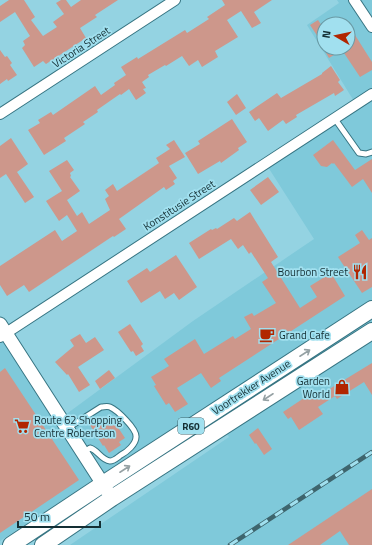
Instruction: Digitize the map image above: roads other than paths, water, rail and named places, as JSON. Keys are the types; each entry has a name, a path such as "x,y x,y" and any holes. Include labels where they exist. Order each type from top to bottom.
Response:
{"main road":[{"name":"Voortrekker Avenue","path":"11,545 372,309"},
{"name":"Voortrekker Avenue","path":"42,545 112,498 372,331"}],"street":[{"name":"Victoria Street","path":"0,114 175,0"},
{"path":"354,0 372,27"},
{"name":"Konstitusie Street","path":"2,331 372,94"},
{"path":"2,331 68,428 112,498"}],"lane":[{"path":"335,119 359,153 366,154 372,152"},
{"path":"68,428 101,407 107,406 122,417 136,432 136,438 133,445 127,452 114,460 107,460 90,448 83,453"}],"railway":[{"path":"230,545 372,452"}],"place":[{"name":"Bourbon Street","path":"360,272"},
{"name":"Grand Cafe","path":"267,335"},
{"name":"Garden World","path":"342,387"},
{"name":"Route 62 Shopping Centre Robertson","path":"22,426"}]}
